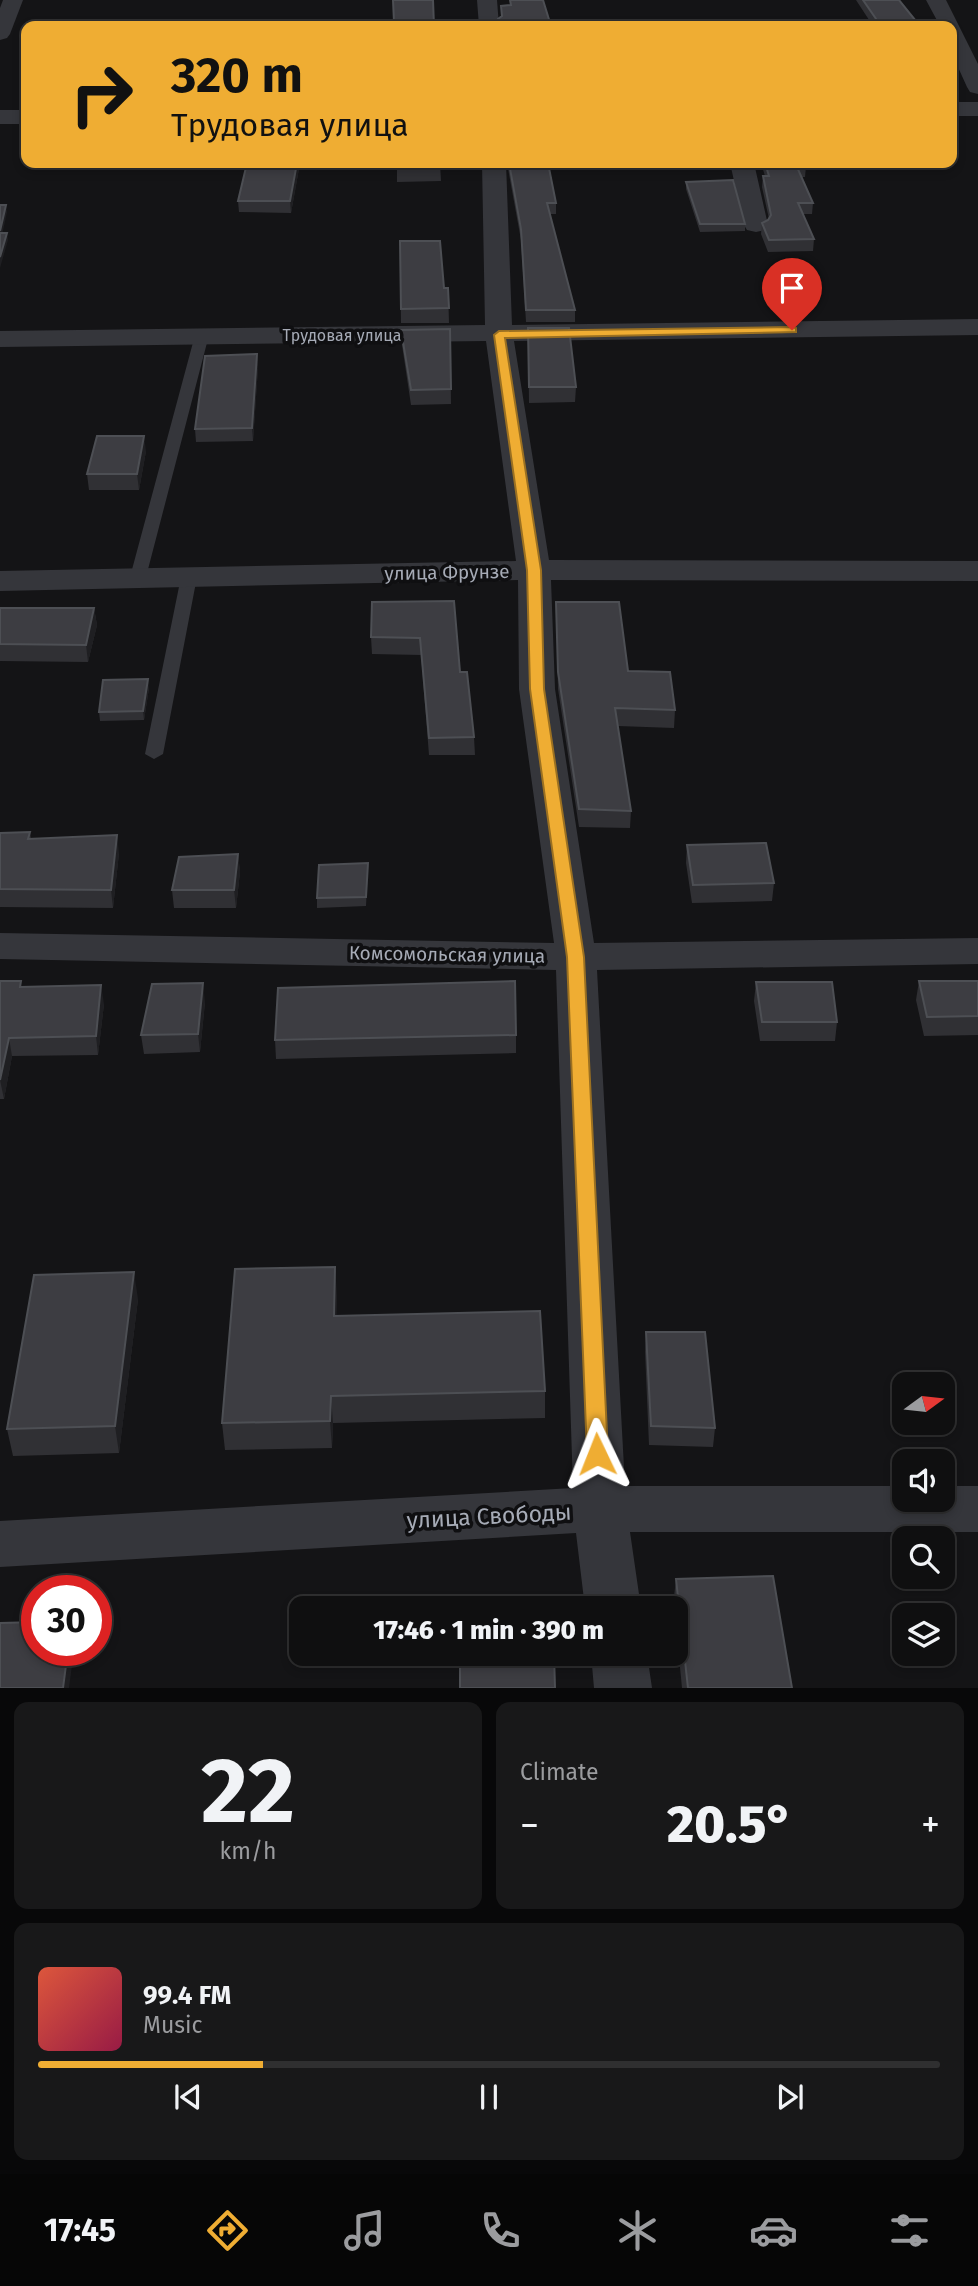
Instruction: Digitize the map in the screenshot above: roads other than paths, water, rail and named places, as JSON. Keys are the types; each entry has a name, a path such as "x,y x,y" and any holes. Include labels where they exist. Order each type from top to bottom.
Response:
{"street":[{"path":"0,34 13,0"},
{"path":"488,0 489,21"},
{"path":"936,0 947,21"},
{"path":"957,41 978,87"},
{"path":"957,109 978,109"},
{"path":"0,117 21,117"},
{"path":"494,168 499,335 534,570 537,689 576,957 600,1509 611,1596"},
{"path":"743,168 756,225"},
{"name":"Трудовая улица","path":"0,339 202,335 499,335 978,327"},
{"name":"улица Фрунзе","path":"0,581 534,570 978,571"},
{"name":"Комсомольская улица","path":"0,946 576,957 978,951"},
{"name":"улица Свободы","path":"0,1544 600,1509 978,1510"},
{"path":"620,1666 623,1688"}],"lane":[{"path":"138,577 202,335"},
{"path":"154,754 190,577"}]}
